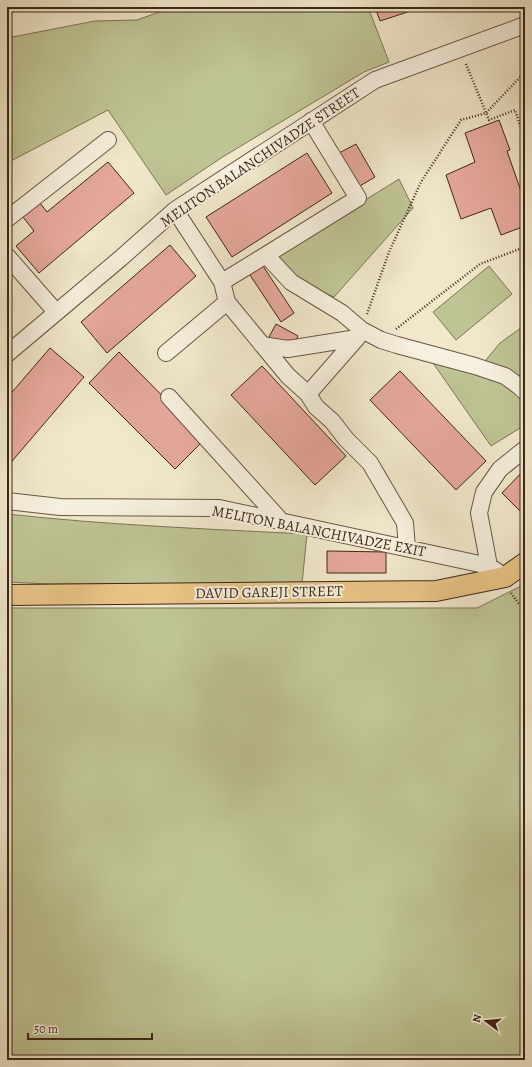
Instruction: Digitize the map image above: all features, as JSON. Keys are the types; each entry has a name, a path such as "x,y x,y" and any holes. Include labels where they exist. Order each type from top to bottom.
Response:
{"main road":[{"name":"DAVID GAREJI STREET","path":"7,595 436,591 505,577 525,563"}],"street":[{"name":"MELITON BALANCHIVADZE STREET","path":"7,354 175,210 375,80 525,25"},
{"path":"222,282 358,198 311,121"},
{"path":"7,219 108,140"},
{"path":"175,210 222,282 227,302 288,376 308,394 316,408 332,422 346,439 370,463 405,523 408,548"},
{"path":"7,256 56,312"},
{"path":"266,256 291,282 342,313 360,334"},
{"path":"166,353 227,302"},
{"path":"308,394 360,334"},
{"path":"262,345 288,349 360,334 475,366 505,376 525,392"},
{"path":"169,397 282,522"},
{"path":"489,566 479,513 484,492 500,469 525,449"},
{"name":"MELITON BALANCHIVADZE EXIT","path":"7,501 60,507 219,508 489,566 505,577"}],"path":[{"path":"460,49 489,120 515,110 525,140"},
{"path":"360,334 389,252 421,182 461,120 486,113 525,72"},
{"path":"381,340 480,264 525,247"}],"green space":[{"path":"173,7 368,7 389,62 364,72 221,158 166,195 108,110 7,163 7,38 95,21 137,20"},
{"path":"399,179 413,208 334,297 297,281 277,255"},
{"path":"489,266 512,294 456,340 433,312"},
{"path":"525,325 525,425 491,446 419,343 485,361 500,343"},
{"path":"7,514 120,524 307,534 302,584 49,584 7,582"},
{"path":"525,584 525,1060 7,1060 7,608 477,608"}],"building":[{"path":"375,7 423,7 380,21"},
{"path":"499,120 510,150 507,151 522,194 525,193 525,226 501,235 491,208 461,219 446,175 475,162 465,133"},
{"path":"356,144 375,177 358,187 339,153"},
{"path":"307,153 332,193 232,257 206,217"},
{"path":"108,162 134,193 39,273 16,246 34,231 23,217 40,203 47,212"},
{"path":"170,245 196,276 107,353 81,322"},
{"path":"261,263 294,313 281,322 248,272"},
{"path":"276,324 298,336 291,349 269,337"},
{"path":"50,348 84,377 7,467 7,398"},
{"path":"119,352 205,439 175,469 89,383"},
{"path":"262,366 346,456 315,485 231,395"},
{"path":"400,371 486,461 456,490 370,400"},
{"path":"525,469 525,516 502,493"},
{"path":"327,551 386,552 386,573 327,573"}],"railway":[{"path":"7,11 19,7"}]}
